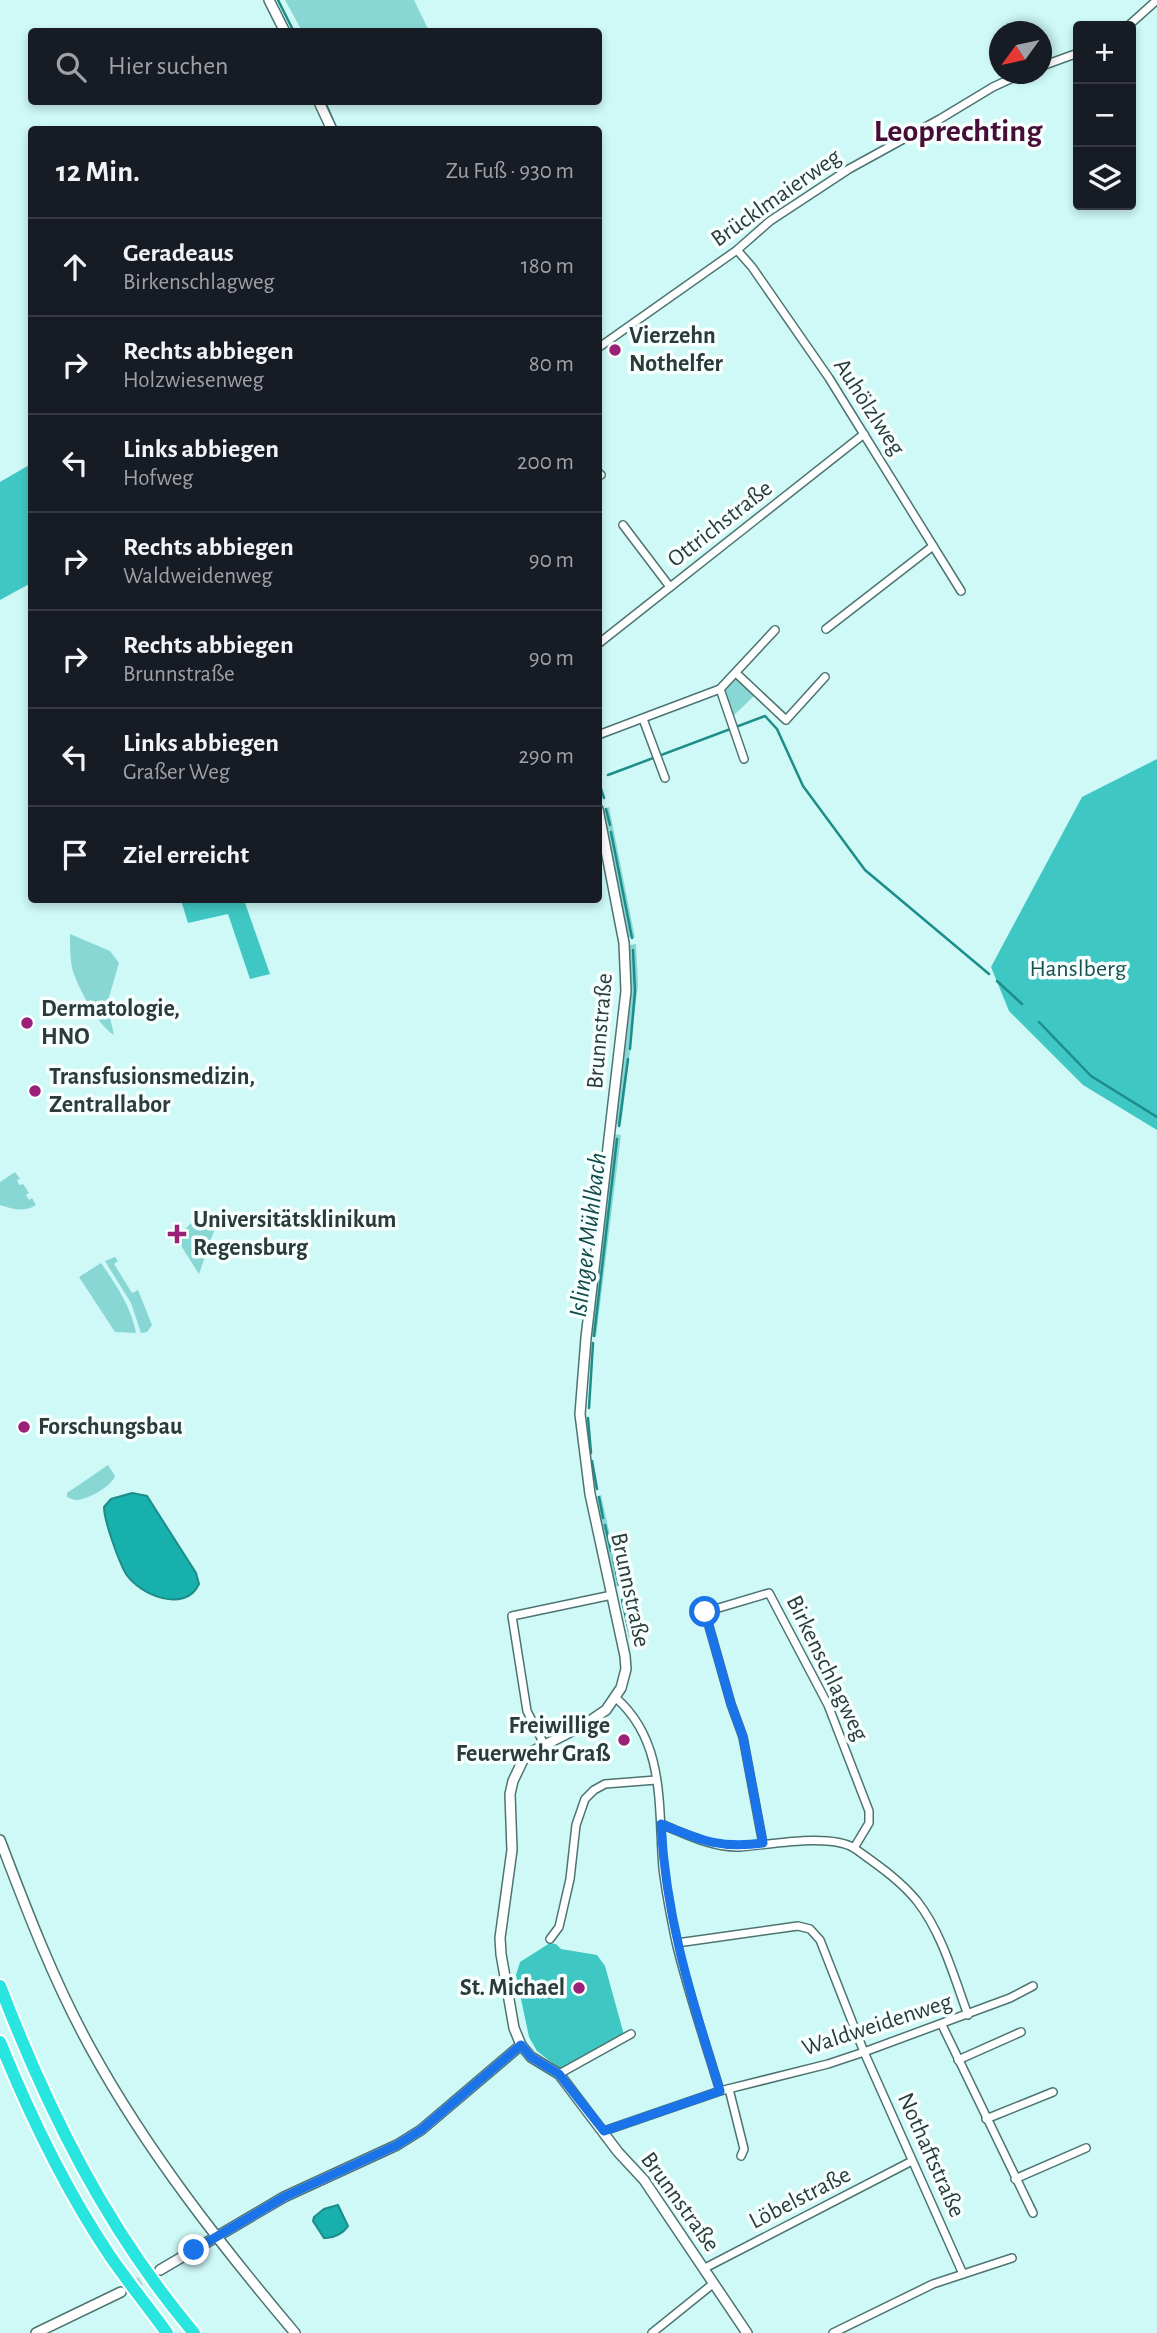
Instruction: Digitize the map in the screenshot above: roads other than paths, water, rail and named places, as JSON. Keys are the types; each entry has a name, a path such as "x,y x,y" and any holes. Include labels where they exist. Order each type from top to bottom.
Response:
{"highway":[{"path":"0,1986 38,2080 82,2169 124,2241 194,2333"},
{"path":"0,2042 30,2112 66,2184 108,2254 167,2333"}],"street":[{"path":"269,0 283,28"},
{"path":"1134,21 1157,0"},
{"path":"1052,62 1073,55"},
{"name":"Brücklmaierweg","path":"602,345 737,250 770,222 849,169 999,84"},
{"path":"320,105 330,126"},
{"name":"Auhölzlweg","path":"737,250 752,267 829,378 961,591"},
{"name":"Ottrichstraße","path":"602,641 864,435"},
{"path":"623,525 670,587"},
{"path":"826,629 933,545"},
{"path":"602,734 720,689 775,630"},
{"path":"736,673 786,719 825,677"},
{"path":"720,689 744,759"},
{"path":"643,719 666,778"},
{"name":"Brunnstraße","path":"602,829 624,943 626,990 580,1414 590,1494 625,1656 624,1679 616,1699"},
{"name":"Birkenschlagweg","path":"763,1843 743,1737 705,1612 769,1593 828,1705 869,1811 869,1824 854,1848"},
{"path":"544,1744 527,1711 512,1616 612,1595"},
{"path":"160,2270 284,2197 397,2145 430,2122 521,2045 514,2028 500,1954 502,1917 512,1850 510,1794 513,1781 523,1760 544,1744 596,1718 616,1699 636,1718 650,1748 661,1824 663,1869 677,1943 720,2091"},
{"path":"550,1939 559,1927 570,1878 576,1825 585,1799 605,1784 656,1780"},
{"path":"661,1824 700,1840 738,1847 763,1843 848,1844 899,1882 917,1901 940,1941 968,2015"},
{"path":"0,1840 45,1957 92,2051 145,2138 216,2237 295,2333"},
{"name":"Nothaftstraße","path":"677,1943 798,1926 810,1929 820,1940 864,2052 963,2274"},
{"name":"Waldweidenweg","path":"604,2131 720,2091 828,2064 864,2052 968,2015 1033,1986"},
{"path":"942,2025 1033,2213"},
{"path":"958,2060 1021,2032"},
{"path":"559,2074 631,2035"},
{"name":"Brunnstraße","path":"521,2045 531,2057 559,2074 618,2152 644,2180 747,2333"},
{"path":"729,2089 744,2149 741,2156"},
{"path":"986,2119 1053,2092"},
{"path":"1015,2179 1086,2148"},
{"name":"Löbelstraße","path":"705,2268 912,2161"},
{"path":"833,2333 933,2284 1012,2258"},
{"name":"Brunnstraße","path":"652,2333 714,2283"},
{"path":"36,2333 121,2292"}],"waterway":[{"name":"Islinger Mühlbach","path":"278,0 292,28"},
{"name":"Islinger Mühlbach","path":"326,105 335,126"},
{"path":"608,775 765,716 777,729 803,786 865,870 989,974"},
{"name":"Islinger Mühlbach","path":"602,792 604,798"},
{"name":"Islinger Mühlbach","path":"606,809 610,825"},
{"name":"Islinger Mühlbach","path":"611,832 632,938"},
{"name":"Islinger Mühlbach","path":"630,1049 635,991 633,950"},
{"path":"997,981 1022,1004"},
{"path":"1039,1022 1091,1076 1157,1117"},
{"name":"Islinger Mühlbach","path":"619,1126 628,1059"},
{"name":"Islinger Mühlbach","path":"594,1336 617,1139"},
{"name":"Islinger Mühlbach","path":"589,1408 593,1343"},
{"name":"Islinger Mühlbach","path":"588,1418 591,1453"},
{"name":"Islinger Mühlbach","path":"592,1461 597,1489"},
{"name":"Islinger Mühlbach","path":"599,1497 603,1518"},
{"name":"Islinger Mühlbach","path":"605,1525 611,1551"},
{"name":"Islinger Mühlbach","path":"613,1558 619,1585"},
{"name":"Islinger Mühlbach","path":"622,1600 630,1636"}],"tunnel":[{"path":"121,2292 155,2273"}],"place":[{"name":"Vierzehn Nothelfer","path":"615,350"},
{"name":"Dermatologie, HNO","path":"27,1023"},
{"name":"Transfusionsmedizin, Zentrallabor","path":"35,1091"},
{"name":"Universitätsklinikum Regensburg","path":"177,1234"},
{"name":"Forschungsbau","path":"24,1427"},
{"name":"Freiwillige Feuerwehr Graß","path":"624,1740"},
{"name":"St. Michael","path":"579,1988"}],"district":[{"name":"Leoprechting","path":"958,131"}],"park label":[{"name":"Hanslberg","path":"1078,969"}]}
